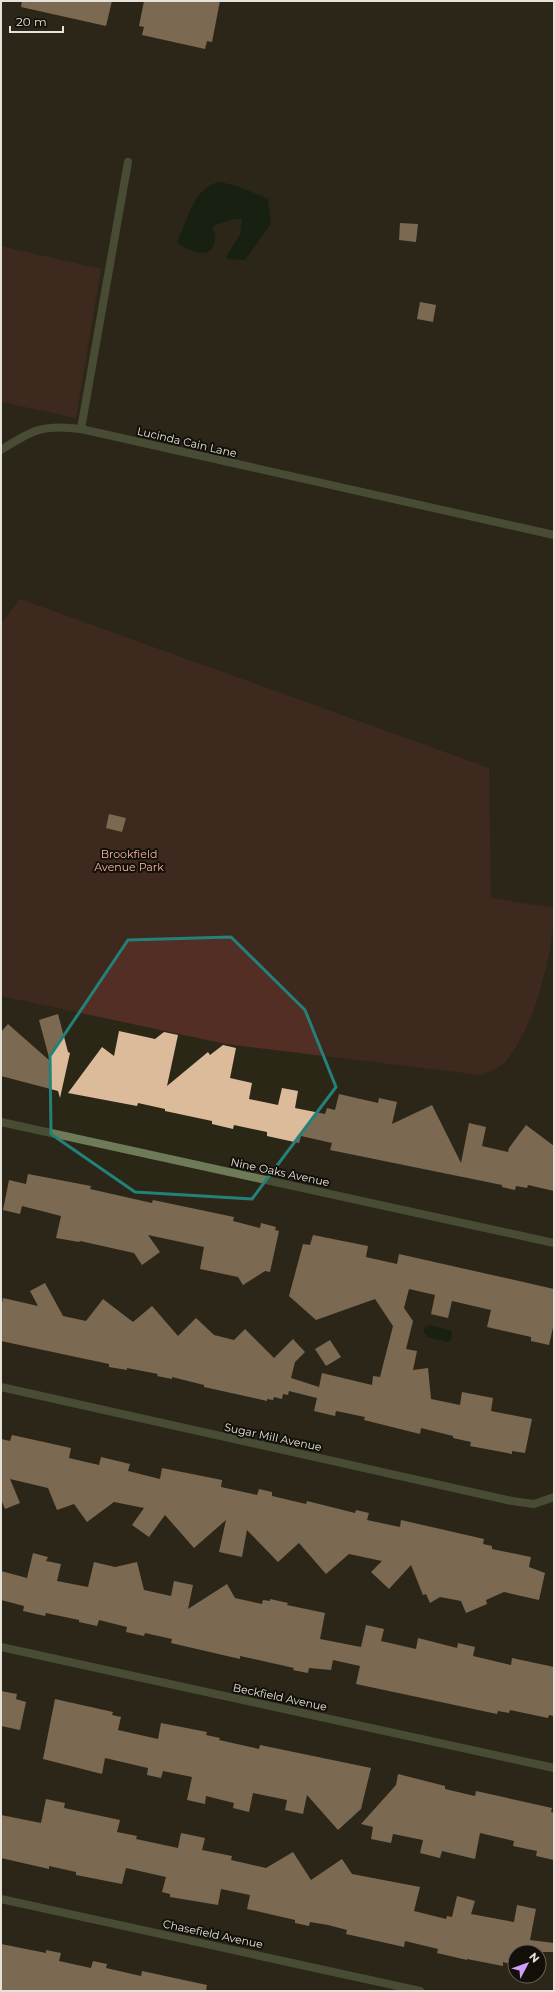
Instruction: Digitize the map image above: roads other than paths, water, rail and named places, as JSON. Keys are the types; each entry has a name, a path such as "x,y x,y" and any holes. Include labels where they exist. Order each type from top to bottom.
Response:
{"street":[{"path":"81,429 128,162"},
{"name":"Lucinda Cain Lane","path":"1,450 22,437 38,430 57,426 81,429 554,535"},
{"name":"Nine Oaks Avenue","path":"1,1122 554,1243"},
{"name":"Sugar Mill Avenue","path":"1,1387 512,1501 541,1503 554,1497"},
{"name":"Beckfield Avenue","path":"1,1647 554,1768"},
{"name":"Chasefield Avenue","path":"1,1899 420,1991"}],"park label":[{"name":"Brookfield Avenue Park","path":"129,860"}]}
